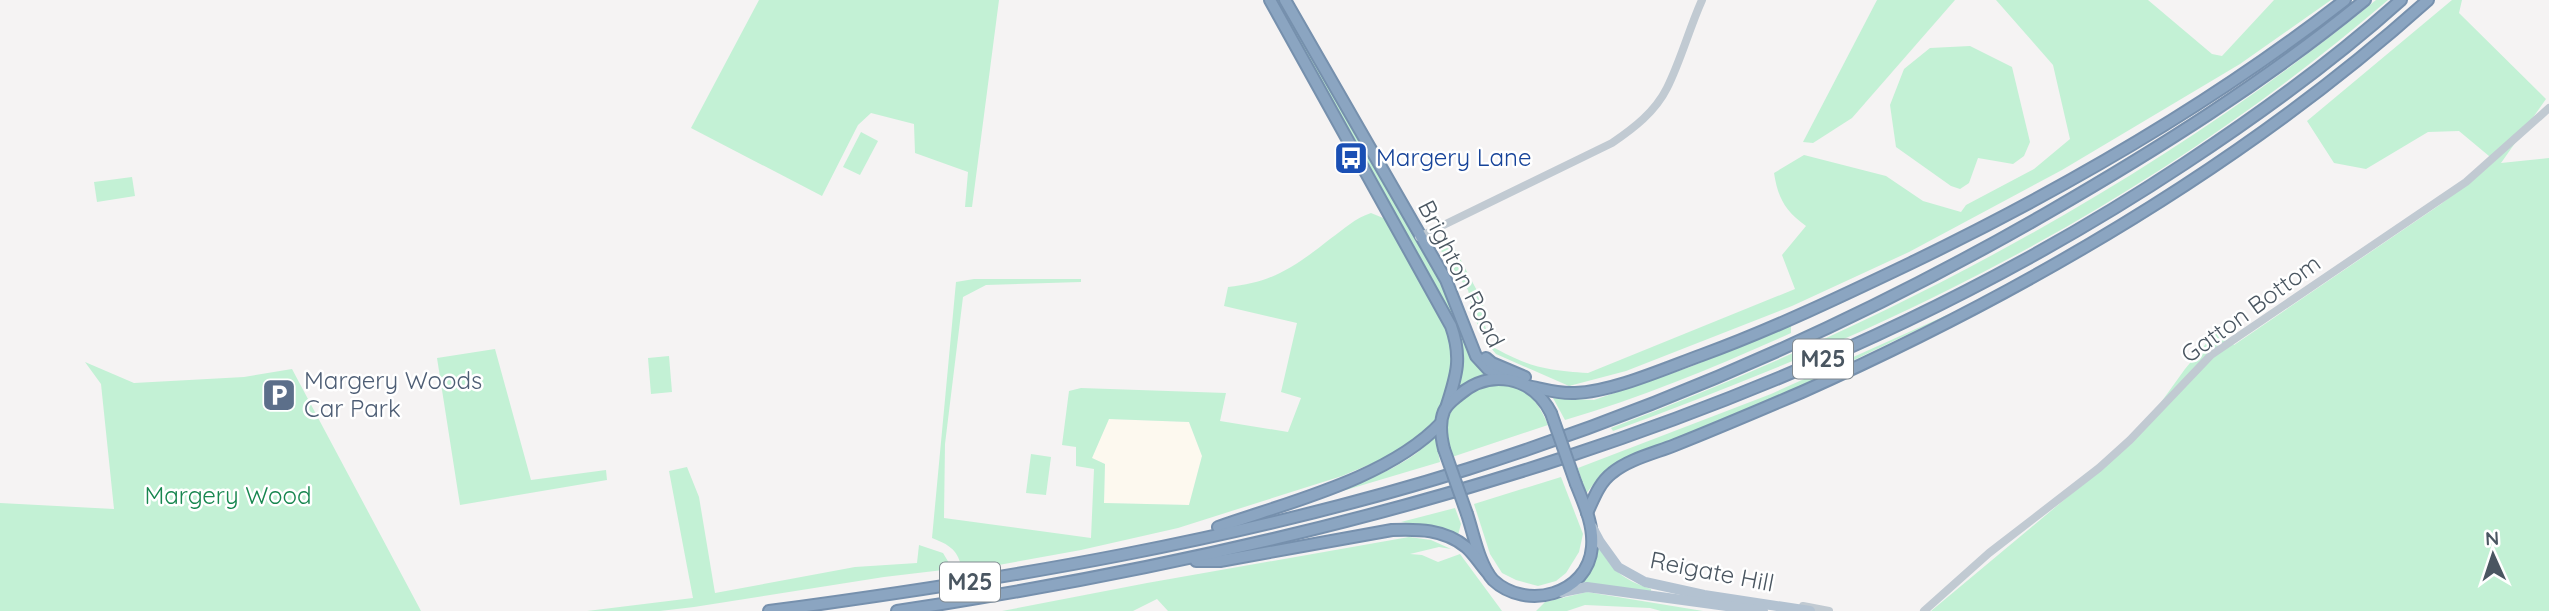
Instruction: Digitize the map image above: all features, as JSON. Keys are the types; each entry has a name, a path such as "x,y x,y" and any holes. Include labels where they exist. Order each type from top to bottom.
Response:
{"highway":[{"name":"Brighton Road","path":"1269,0 1451,326 1459,354 1456,376 1441,423"},
{"name":"Brighton Road","path":"1285,0 1446,280 1476,356 1488,369 1528,386"},
{"name":"M25","path":"1528,386 1576,393 1619,384 1724,347 1862,286 1981,229 2054,189 2261,61 2345,0"},
{"name":"M25","path":"769,611 989,579 1169,544 1303,514 1463,470 1602,423 1802,341 1975,255 2103,181 2196,123 2326,32 2365,0"},
{"name":"M25","path":"897,611 1172,562 1380,513 1546,463 1753,388 1891,328 1996,276 2113,211 2292,90 2401,0"},
{"name":"M25","path":"1589,518 1599,486 1618,468 1746,416 1894,348 1996,296 2132,219 2235,152 2284,116 2428,0"},
{"name":"M25","path":"1461,317 1482,352 1492,363 1559,392"},
{"path":"1447,405 1470,386 1503,377"},
{"path":"1441,423 1444,449 1488,572 1500,586 1518,595 1539,598 1561,593 1581,574 1589,559 1592,544 1589,518 1546,402 1528,386"},
{"name":"M25","path":"1169,544 1375,469 1417,445 1441,423"},
{"name":"M25","path":"1172,562 1220,561 1367,534 1420,529 1443,534 1466,547 1488,572"}],"main road":[{"name":"Reigate Hill","path":"1589,518 1610,558 1633,577 1666,588 1810,611"},
{"name":"Reigate Hill","path":"1561,593 1587,587 1763,611"}],"street":[{"path":"1419,237 1612,143 1633,128 1651,111 1667,89 1702,0"},
{"name":"Gatton Bottom","path":"1924,611 1989,553 2099,468 2130,440 2211,355 2466,182 2549,108"},
{"path":"1696,592 1829,611"}],"shaded area":[{"path":"1108,419 1189,422 1202,456 1189,505 1104,503 1105,464 1092,458"}],"green space":[{"path":"759,0 999,0 972,207 965,207 968,172 915,153 914,124 871,113 858,125 822,196 691,128"},
{"path":"1276,0 1282,0 1440,280 1472,357 1491,375 1478,378 1458,389 1462,363 1460,342 1448,310"},
{"path":"1877,0 1955,0 1852,118 1813,143 1803,142"},
{"path":"1996,0 2148,0 2212,54 2222,56 2274,0 2331,0 2240,64 2062,170 1909,252 1792,306 1626,371 1569,386 1496,354 1486,342 1475,319 1468,290 1437,245 1438,239 1447,234 1483,302 1484,322 1491,346 1537,366 1588,373 1795,289 1782,255 1806,226 1784,203 1774,173 1804,155 1886,176 1923,201 1961,212 1966,205 2034,169 2070,139 2053,65"},
{"path":"2376,0 2388,0 2286,82 2178,158 2066,227 1950,289 1826,347 1656,415 1613,431 1611,428 1813,344 2011,245 2200,130 2290,67"},
{"path":"2452,0 2462,0 2459,13 2546,99 2501,163 2549,158 2549,611 1931,611 2131,444 2185,369 2219,328 2234,345 2441,204 2495,161 2459,131 2428,132 2366,169 2334,163 2307,121"},
{"path":"1970,46 2012,67 2030,142 2024,156 2013,164 1978,158 1969,183 1960,189 1951,186 1896,147 1890,105 1904,69 1930,48"},
{"path":"861,132 878,141 860,175 843,167"},
{"path":"132,177 135,196 97,202 94,182"},
{"path":"1371,213 1388,220 1448,328 1454,360 1445,400 1434,422 1421,435 1392,455 1342,476 1178,528 1081,550 982,568 884,577 694,607 660,611 587,611 693,598 669,471 687,467 699,497 715,593 855,567 917,563 919,545 943,553 949,563 960,562 949,547 932,538 956,282 974,279 1081,279 1081,282 986,285 963,297 945,444 944,518 1091,538 1094,469 1076,466 1076,447 1062,445 1069,391 1081,388 1226,393 1220,421 1288,432 1301,398 1281,392 1297,323 1224,306 1228,287 1258,282 1283,272","holes":["1109,419 1189,422 1202,456 1189,505 1104,503 1105,464 1092,458"]},
{"path":"1967,306 1773,399 1621,462 1601,474 1586,494 1578,468 1771,394"},
{"path":"1791,325 1791,333 1735,357 1651,391 1565,420 1553,398 1594,400 1690,367"},
{"path":"495,349 531,480 606,470 607,480 460,505 437,358"},
{"path":"669,356 672,392 651,394 648,358"},
{"name":"Margery Wood","path":"85,362 134,383 244,377 292,369 421,611 0,611 0,503 114,509 101,384"},
{"path":"1494,383 1514,387 1528,395 1538,406 1548,425 1452,457 1446,426 1454,408 1476,389"},
{"path":"1435,436 1440,462 1309,501 1393,468"},
{"path":"1031,454 1051,457 1046,495 1026,493"},
{"path":"1561,477 1583,534 1579,552 1566,573 1556,581 1538,586 1502,573 1490,554 1474,504"},
{"path":"1455,508 1461,524 1458,535 1433,526 1401,522"},
{"path":"1409,537 1431,540 1451,549 1439,547 1410,554 1422,555 1438,562 1460,554 1502,611 1168,611 1157,599 1133,611 1002,611 1147,583"},
{"path":"1598,546 1620,573 1651,589 1651,592 1584,583 1582,581 1590,571"},
{"path":"1587,592 1703,611 1661,611 1650,608 1585,605 1567,611 1536,611 1545,602"}],"place":[{"name":"Margery Lane","path":"1351,158"},
{"name":"Margery Woods Car Park","path":"279,395"}]}
